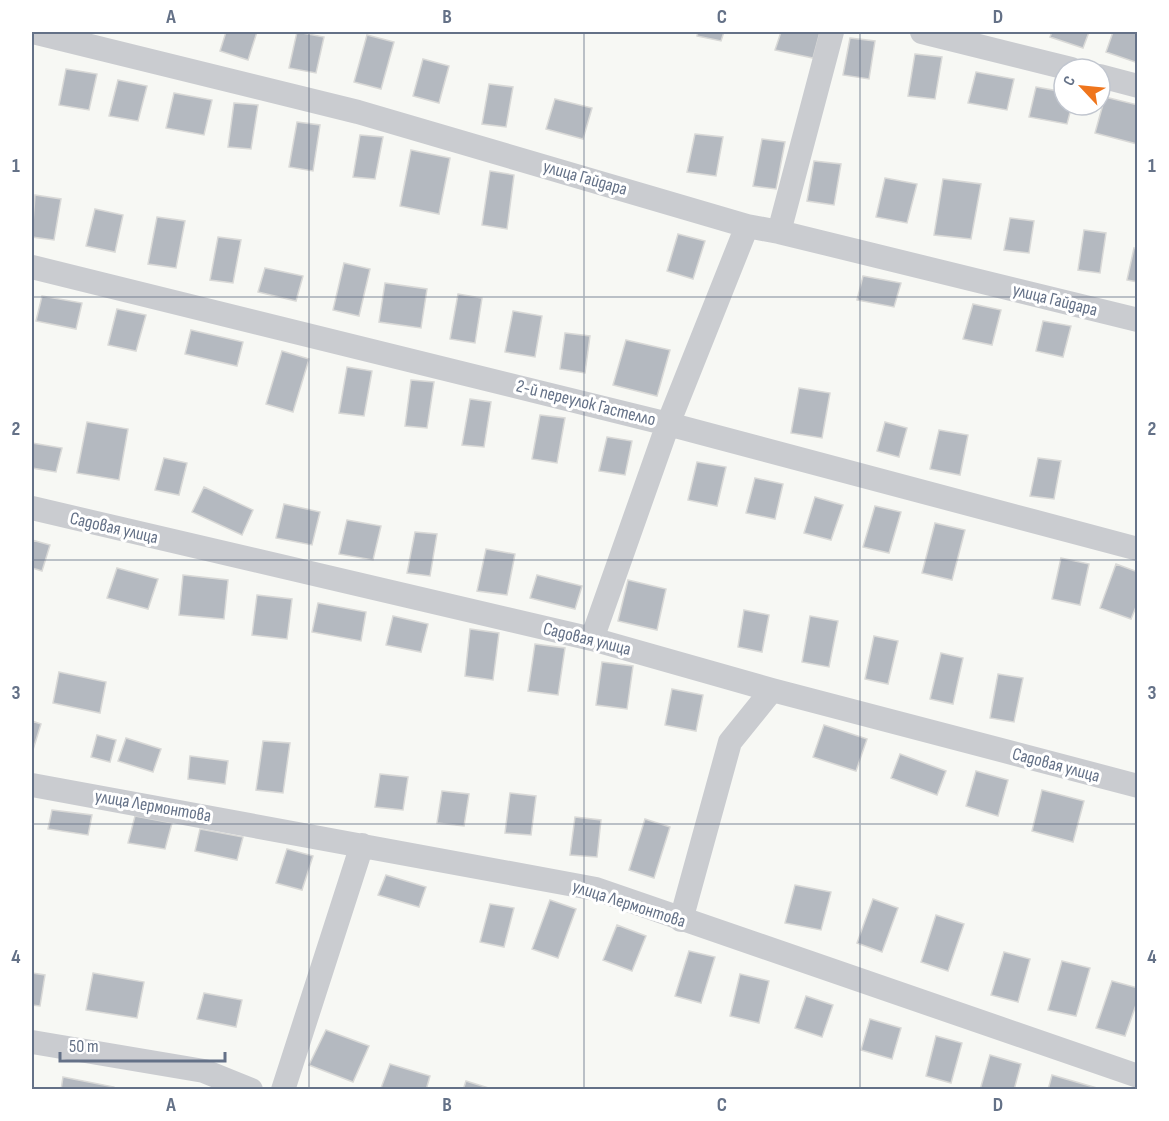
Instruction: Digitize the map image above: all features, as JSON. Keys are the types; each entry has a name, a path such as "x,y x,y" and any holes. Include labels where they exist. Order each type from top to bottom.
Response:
{"street":[{"name":"улица Гайдара","path":"33,32 358,112 747,226 1137,320"},
{"path":"779,232 832,32"},
{"path":"922,32 1052,64"},
{"path":"1112,79 1137,86"},
{"path":"592,639 668,424 747,226"},
{"name":"2-й переулок Гастелло","path":"32,267 668,424 1137,549"},
{"name":"Садовая улица","path":"32,508 592,639 772,690 1137,786"},
{"path":"681,920 730,742 772,690"},
{"name":"улица Лермонтова","path":"32,784 596,889 1137,1077"},
{"path":"283,1089 362,845"},
{"path":"32,1042 204,1071 251,1089"}],"building":[{"path":"226,32 257,32 248,60 220,51"},
{"path":"297,32 324,37 316,73 289,68"},
{"path":"698,32 724,32 721,41 697,36"},
{"path":"781,32 820,32 813,58 775,50"},
{"path":"1052,32 1089,32 1083,48 1050,37"},
{"path":"1113,32 1138,32 1138,63 1106,52"},
{"path":"367,35 394,42 381,89 354,82"},
{"path":"850,38 875,41 869,79 843,75"},
{"path":"915,54 942,57 935,99 908,96"},
{"path":"423,59 449,66 439,103 413,96"},
{"path":"66,69 97,74 89,110 59,105"},
{"path":"976,72 1014,79 1007,110 968,103"},
{"path":"118,80 147,86 138,121 109,116"},
{"path":"489,84 513,87 506,127 482,124"},
{"path":"1036,87 1052,90 1052,117 1069,117 1067,124 1029,117"},
{"path":"174,93 212,100 204,135 166,128"},
{"path":"555,99 592,108 583,139 546,129"},
{"path":"1112,99 1138,105 1137,144 1095,133 1099,117 1112,117"},
{"path":"234,103 258,105 251,149 228,147"},
{"path":"297,122 320,125 313,171 289,167"},
{"path":"695,134 723,137 716,176 687,172"},
{"path":"360,135 383,137 375,179 353,177"},
{"path":"762,139 785,142 776,189 753,186"},
{"path":"411,150 450,158 439,214 400,206"},
{"path":"814,161 841,164 834,205 807,201"},
{"path":"490,171 514,175 507,229 482,225"},
{"path":"885,178 917,184 907,223 876,217"},
{"path":"943,179 981,184 971,239 934,235"},
{"path":"35,195 61,199 54,240 32,237"},
{"path":"95,209 123,215 115,252 86,246"},
{"path":"157,217 185,221 176,268 148,264"},
{"path":"1010,218 1034,221 1029,253 1004,250"},
{"path":"1084,230 1106,233 1100,273 1078,270"},
{"path":"678,234 705,241 693,279 667,271"},
{"path":"218,237 241,240 233,283 210,280"},
{"path":"1134,248 1138,249 1138,282 1127,280"},
{"path":"344,263 370,269 359,316 333,310"},
{"path":"265,268 303,276 296,301 258,292"},
{"path":"863,276 901,283 894,307 857,300"},
{"path":"385,283 427,289 421,328 379,322"},
{"path":"458,294 482,298 475,343 450,339"},
{"path":"42,296 82,303 76,329 36,321"},
{"path":"973,304 1001,310 992,345 963,339"},
{"path":"117,309 146,315 136,351 108,345"},
{"path":"513,311 542,316 535,357 505,352"},
{"path":"1043,321 1071,326 1063,357 1036,351"},
{"path":"191,330 243,342 237,366 185,354"},
{"path":"565,333 590,336 585,373 560,369"},
{"path":"626,340 670,350 657,396 613,385"},
{"path":"282,351 309,359 293,412 266,404"},
{"path":"347,367 372,371 364,416 339,413"},
{"path":"411,380 434,382 427,428 405,426"},
{"path":"799,388 830,393 822,438 791,433"},
{"path":"470,399 491,402 484,447 462,445"},
{"path":"540,415 565,418 557,463 532,459"},
{"path":"87,422 128,429 119,480 77,473"},
{"path":"885,422 907,428 899,457 877,451"},
{"path":"939,430 968,435 960,475 930,469"},
{"path":"607,437 632,441 625,475 599,471"},
{"path":"32,443 62,448 56,472 32,468"},
{"path":"164,458 187,463 179,495 155,490"},
{"path":"1038,458 1061,461 1054,499 1030,496"},
{"path":"697,462 726,467 717,506 688,500"},
{"path":"755,478 783,484 775,519 746,513"},
{"path":"204,487 253,510 242,535 192,512"},
{"path":"815,497 843,505 831,540 804,533"},
{"path":"284,504 320,512 312,545 276,538"},
{"path":"875,506 901,512 889,553 863,547"},
{"path":"347,520 381,526 373,560 339,554"},
{"path":"935,523 965,530 952,580 922,573"},
{"path":"415,532 437,534 430,576 407,573"},
{"path":"32,540 50,545 42,571 32,568"},
{"path":"486,549 515,554 507,595 477,591"},
{"path":"1061,558 1089,564 1080,605 1052,599"},
{"path":"1116,564 1138,572 1138,602 1131,619 1100,608"},
{"path":"117,568 158,579 148,609 107,598"},
{"path":"183,575 228,580 224,619 179,615"},
{"path":"537,575 582,586 575,609 530,598"},
{"path":"628,580 666,589 657,630 618,621"},
{"path":"257,595 292,599 287,639 252,635"},
{"path":"318,603 366,612 361,641 312,632"},
{"path":"744,610 769,615 762,652 738,647"},
{"path":"393,616 428,624 421,652 386,645"},
{"path":"810,616 838,621 829,667 802,662"},
{"path":"470,629 499,633 493,680 465,676"},
{"path":"874,636 898,641 888,684 865,679"},
{"path":"535,644 565,648 558,695 528,691"},
{"path":"941,653 963,658 953,704 930,699"},
{"path":"602,662 633,666 627,709 596,705"},
{"path":"59,672 106,682 100,713 53,703"},
{"path":"998,674 1023,678 1014,722 990,718"},
{"path":"672,689 703,695 696,731 665,725"},
{"path":"32,721 41,724 32,753"},
{"path":"824,725 867,739 856,771 813,757"},
{"path":"97,735 116,740 110,762 91,757"},
{"path":"126,738 161,749 153,772 118,761"},
{"path":"263,741 290,743 283,793 256,790"},
{"path":"900,754 946,771 937,795 891,778"},
{"path":"190,756 228,761 225,784 188,779"},
{"path":"976,771 1008,780 998,816 966,806"},
{"path":"380,774 408,777 403,810 375,807"},
{"path":"1042,790 1084,801 1073,842 1032,831"},
{"path":"442,791 469,794 464,826 437,823"},
{"path":"510,793 536,796 531,835 505,833"},
{"path":"52,810 92,815 88,835 48,829"},
{"path":"135,816 172,823 165,849 128,843"},
{"path":"575,817 601,820 597,857 570,855"},
{"path":"645,819 670,827 654,878 629,870"},
{"path":"200,829 243,837 237,860 195,851"},
{"path":"287,849 313,856 302,890 276,883"},
{"path":"386,875 426,887 419,907 378,895"},
{"path":"795,885 831,892 821,930 785,923"},
{"path":"873,899 898,908 882,952 857,943"},
{"path":"550,900 576,909 558,958 532,949"},
{"path":"490,904 514,908 504,947 480,942"},
{"path":"936,915 964,924 948,971 921,962"},
{"path":"617,925 646,936 632,971 603,960"},
{"path":"689,951 715,957 701,1003 675,996"},
{"path":"1004,952 1030,959 1018,1002 991,995"},
{"path":"1062,961 1090,968 1076,1016 1048,1010"},
{"path":"32,973 45,975 40,1006 32,1005"},
{"path":"93,973 144,982 137,1018 86,1010"},
{"path":"740,974 769,981 759,1023 730,1016"},
{"path":"1112,981 1138,988 1138,999 1125,1036 1096,1028"},
{"path":"204,993 242,1000 236,1027 197,1019"},
{"path":"806,996 833,1005 822,1037 795,1028"},
{"path":"870,1019 901,1028 892,1059 861,1050"},
{"path":"326,1030 369,1046 353,1082 309,1065"},
{"path":"936,1036 962,1043 951,1083 926,1076"},
{"path":"990,1055 1021,1064 1014,1090 980,1090"},
{"path":"390,1064 430,1076 426,1090 381,1088"},
{"path":"1052,1075 1097,1088 1096,1090 1048,1090"},
{"path":"63,1077 114,1087 114,1090 61,1090"},
{"path":"466,1081 495,1090 463,1090"}]}
